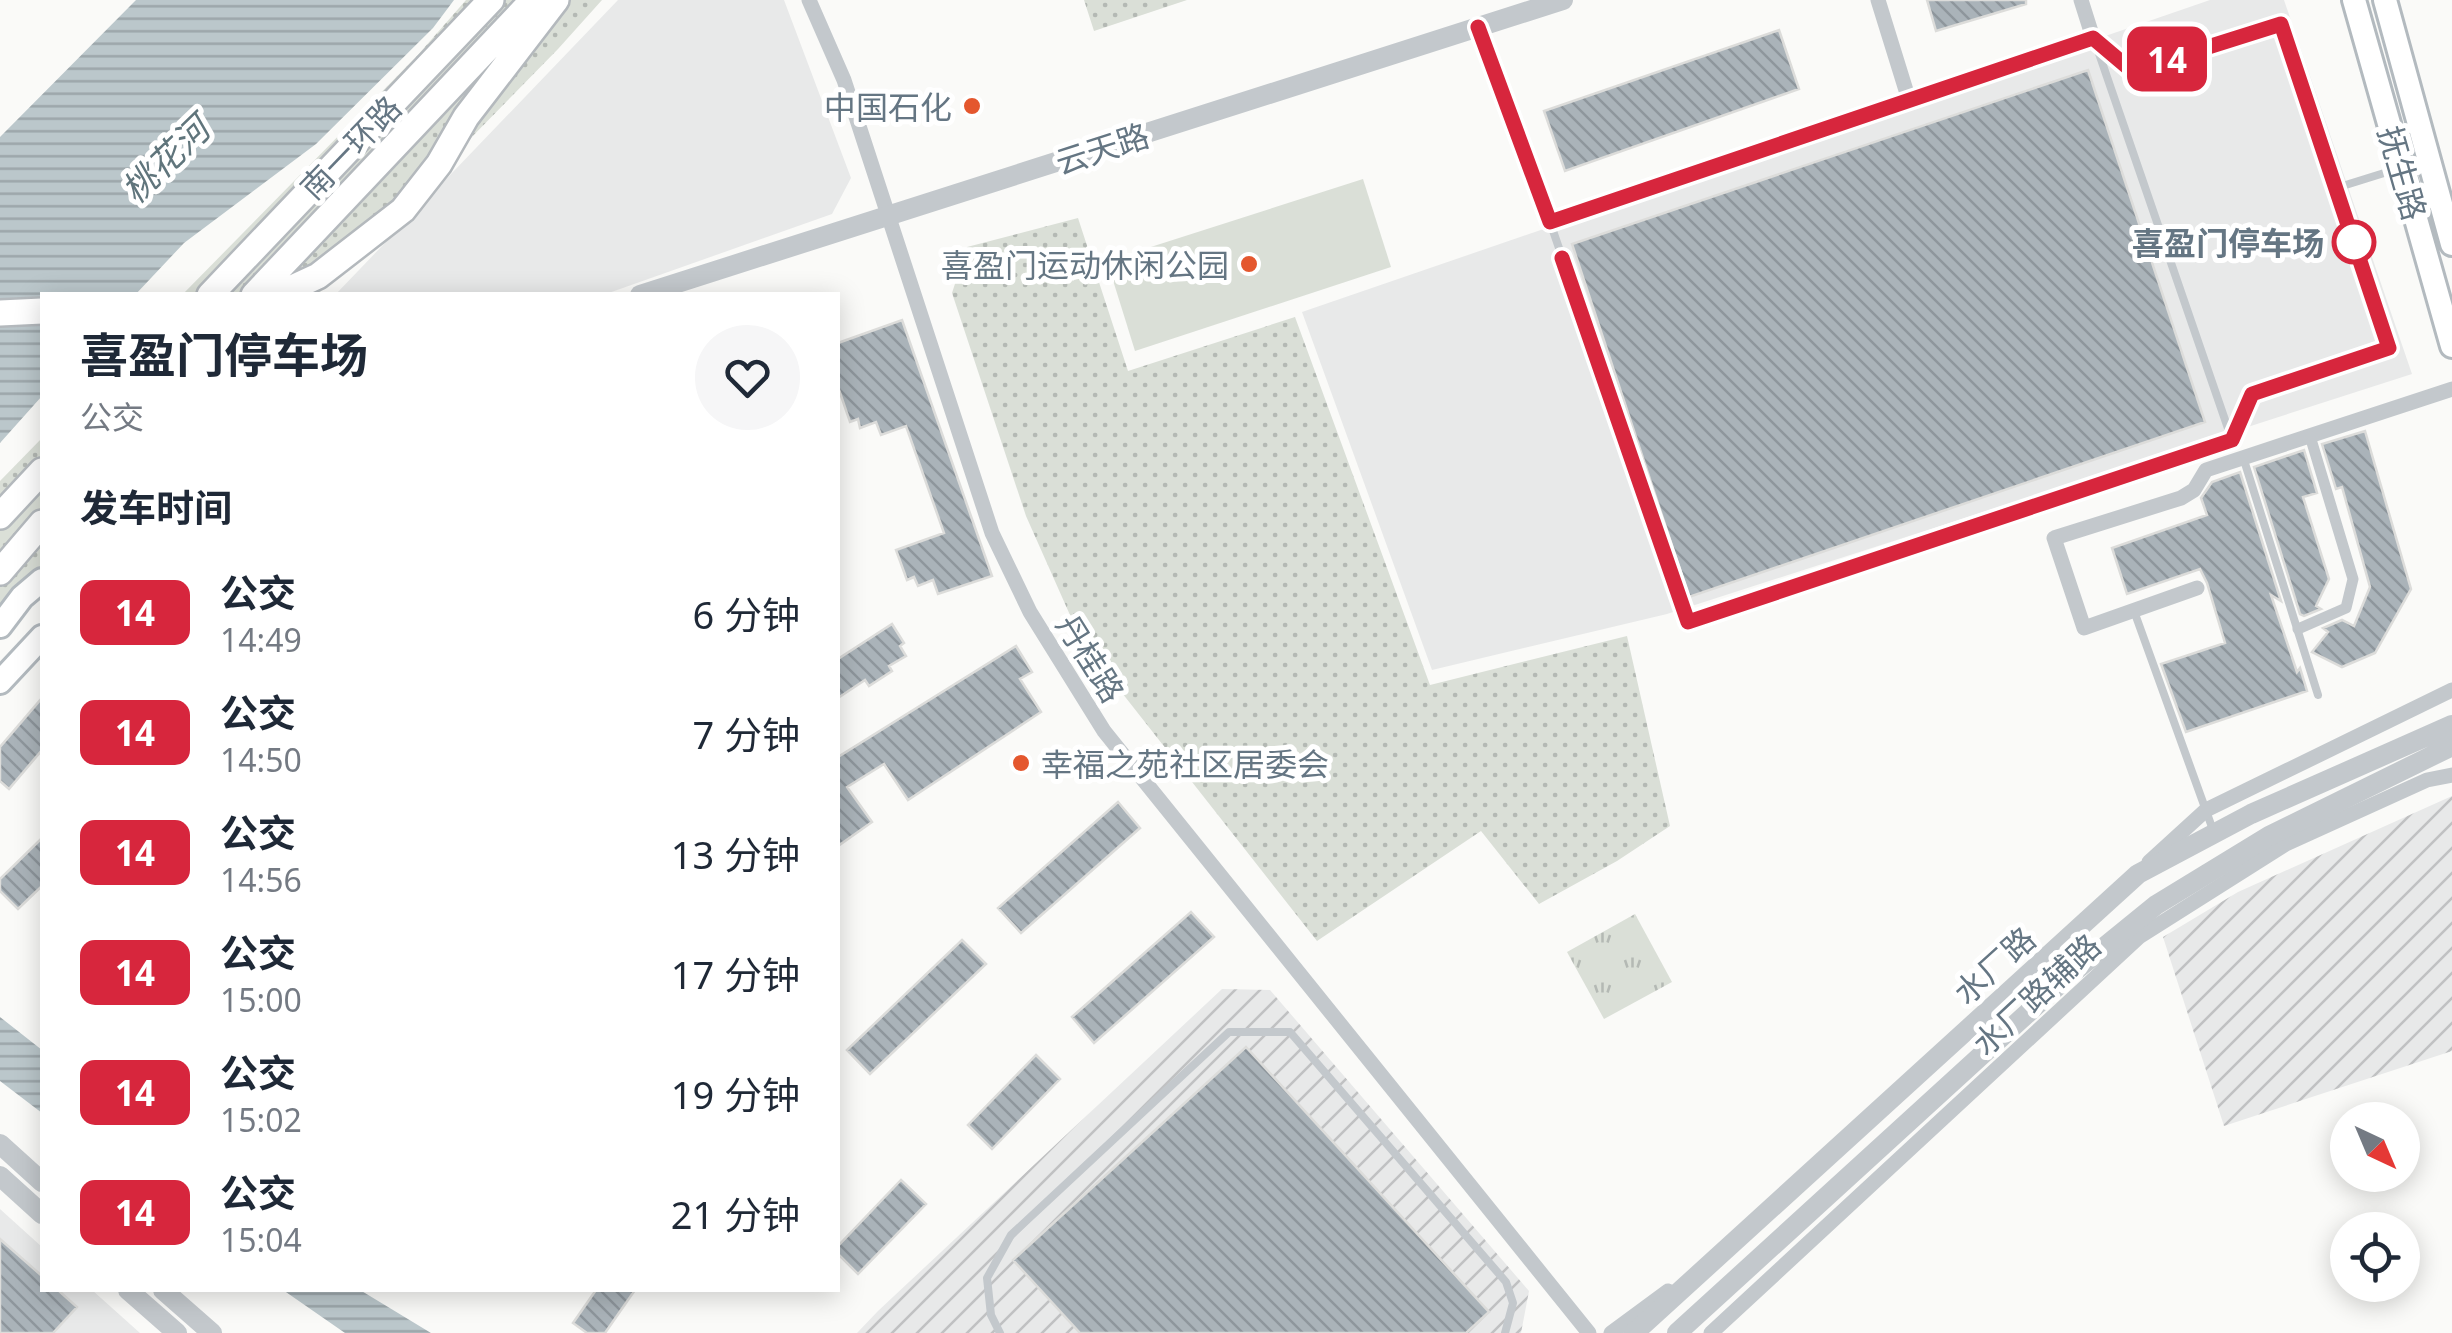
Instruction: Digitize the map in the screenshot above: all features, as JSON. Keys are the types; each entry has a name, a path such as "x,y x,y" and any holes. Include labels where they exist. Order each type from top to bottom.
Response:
{"highway":[{"name":"南一环路","path":"213,292 490,0"},
{"name":"南一环路","path":"257,292 533,0"},
{"path":"283,292 318,276 402,210 440,164 466,117 556,0"},
{"path":"0,313 40,311"},
{"path":"0,516 40,473"},
{"path":"2,570 40,526"}],"main road":[{"name":"抚生路","path":"2354,0 2452,346"},
{"name":"抚生路","path":"2385,0 2452,244"},
{"path":"0,626 22,597 40,582"},
{"path":"0,682 40,639"}],"street":[{"name":"丹桂路","path":"809,0 844,80 992,532 1030,612 1104,731 1589,1333"},
{"name":"云天路","path":"649,292 1563,0"},
{"path":"1878,0 1909,100"},
{"path":"2081,0 2093,38"},
{"path":"2197,588 2084,628 2054,538 2181,498 2194,490 2206,470 2452,388"},
{"path":"2298,630 2346,608 2353,579 2310,436"},
{"name":"水厂路辅路","path":"1819,1164 2206,810 2452,690"},
{"name":"水厂路","path":"1634,1333 2138,874 2251,814 2452,725"},
{"name":"水厂路","path":"1676,1333 2065,979 2156,905 2269,836 2449,748"},
{"name":"水厂路辅路","path":"1710,1333 2139,936 2286,844 2427,780 2452,775"},
{"path":"0,1144 40,1180"},
{"path":"0,1176 40,1212"},
{"path":"1611,1333 1732,1244"},
{"path":"130,1292 176,1333"},
{"path":"166,1292 212,1333"}],"lane":[{"path":"1478,27 1688,622 2232,440 2252,394 2389,348 2281,24 2132,71 2093,38"},
{"path":"1550,222 2093,38"},
{"path":"2093,38 2232,440"},
{"path":"2336,188 2402,168"},
{"path":"2243,458 2318,695"},
{"path":"2134,610 2214,834"},
{"path":"1000,1333 991,1315 987,1278 1010,1235 1229,1032 1290,1032 1506,1282 1513,1303 1505,1333"}],"shaded area":[{"path":"618,0 784,0 851,178 832,214 611,292 338,292"},
{"path":"2210,0 2284,0 2412,374 1667,614 1432,670 1302,312"},
{"path":"2452,796 2452,1051 2224,1126 2163,937 2238,892"},
{"path":"1222,989 1270,990 1529,1291 1521,1333 857,1333 878,1311"},
{"path":"0,1209 40,1245 40,1292 94,1292 140,1333 0,1333"}],"green space":[{"path":"466,0 602,0 320,292 185,292 417,56"},
{"path":"1084,0 1187,0 1094,31"},
{"name":"喜盈门运动休闲公园","path":"1363,179 1391,267 1135,351 1107,261"},
{"path":"1078,218 1128,371 1295,317 1430,685 1627,636 1670,826 1539,904 1481,831 1317,941 1082,642 1026,516 952,293 967,247"},
{"path":"40,440 40,577 0,618 0,481"},
{"path":"1635,914 1672,982 1604,1019 1567,952"}],"water":[{"name":"桃花河","path":"136,0 454,0 433,28 316,144 184,243 138,292 40,292 40,398 0,443 0,137"},
{"path":"0,1017 40,1048 40,1111 0,1081"},
{"path":"286,1292 363,1292 431,1333 345,1333"}],"building":[{"path":"1927,0 2026,0 2026,4 1936,31"},
{"path":"1779,30 1799,89 1565,171 1544,111"},
{"path":"2088,70 2205,422 1689,597 1572,244"},
{"path":"902,320 992,576 938,594 933,580 918,586 914,577 907,580 896,550 944,533 906,426 881,435 876,422 860,428 858,419 850,422 840,393 840,342"},
{"path":"2365,431 2411,589 2375,653 2342,667 2312,652 2328,632 2323,628 2342,620 2354,626 2370,587 2342,487 2336,489 2322,444"},
{"path":"2304,450 2317,493 2303,497 2329,579 2316,606 2321,609 2304,616 2300,614 2254,467"},
{"path":"2240,472 2281,601 2271,595 2307,691 2186,732 2161,664 2225,643 2207,583 2200,569 2127,594 2112,548 2207,515 2201,498 2212,482"},
{"path":"892,624 904,643 900,646 906,656 869,686 865,680 840,697 840,658"},
{"path":"1016,646 1032,672 1020,679 1041,712 908,800 884,764 847,787 872,822 840,845 840,756"},
{"path":"40,700 40,752 9,789 0,781 0,747"},
{"path":"1118,802 1140,828 1021,933 998,908"},
{"path":"40,840 40,888 18,909 0,891 0,879"},
{"path":"1191,912 1214,937 1094,1043 1072,1017"},
{"path":"962,940 986,964 870,1074 847,1050"},
{"path":"1246,1047 1489,1312 1466,1333 1080,1333 1013,1260"},
{"path":"1036,1055 1060,1079 992,1149 968,1125"},
{"path":"901,1180 926,1204 858,1274 840,1256 840,1244"},
{"path":"0,1239 40,1274 40,1292 60,1292 77,1307 53,1333 0,1333"},
{"path":"595,1292 634,1292 605,1333 587,1333 573,1323"}],"bus line":[{"name":"14","path":"1478,27 1550,222 2093,38 2132,71 2281,24 2389,348 2252,394 2232,440 1688,622 1562,258"}],"place":[{"name":"中国石化","path":"972,106"},
{"name":"喜盈门停车场","path":"2354,242"},
{"name":"喜盈门运动休闲公园","path":"1249,264"},
{"name":"幸福之苑社区居委会","path":"1021,763"}]}
